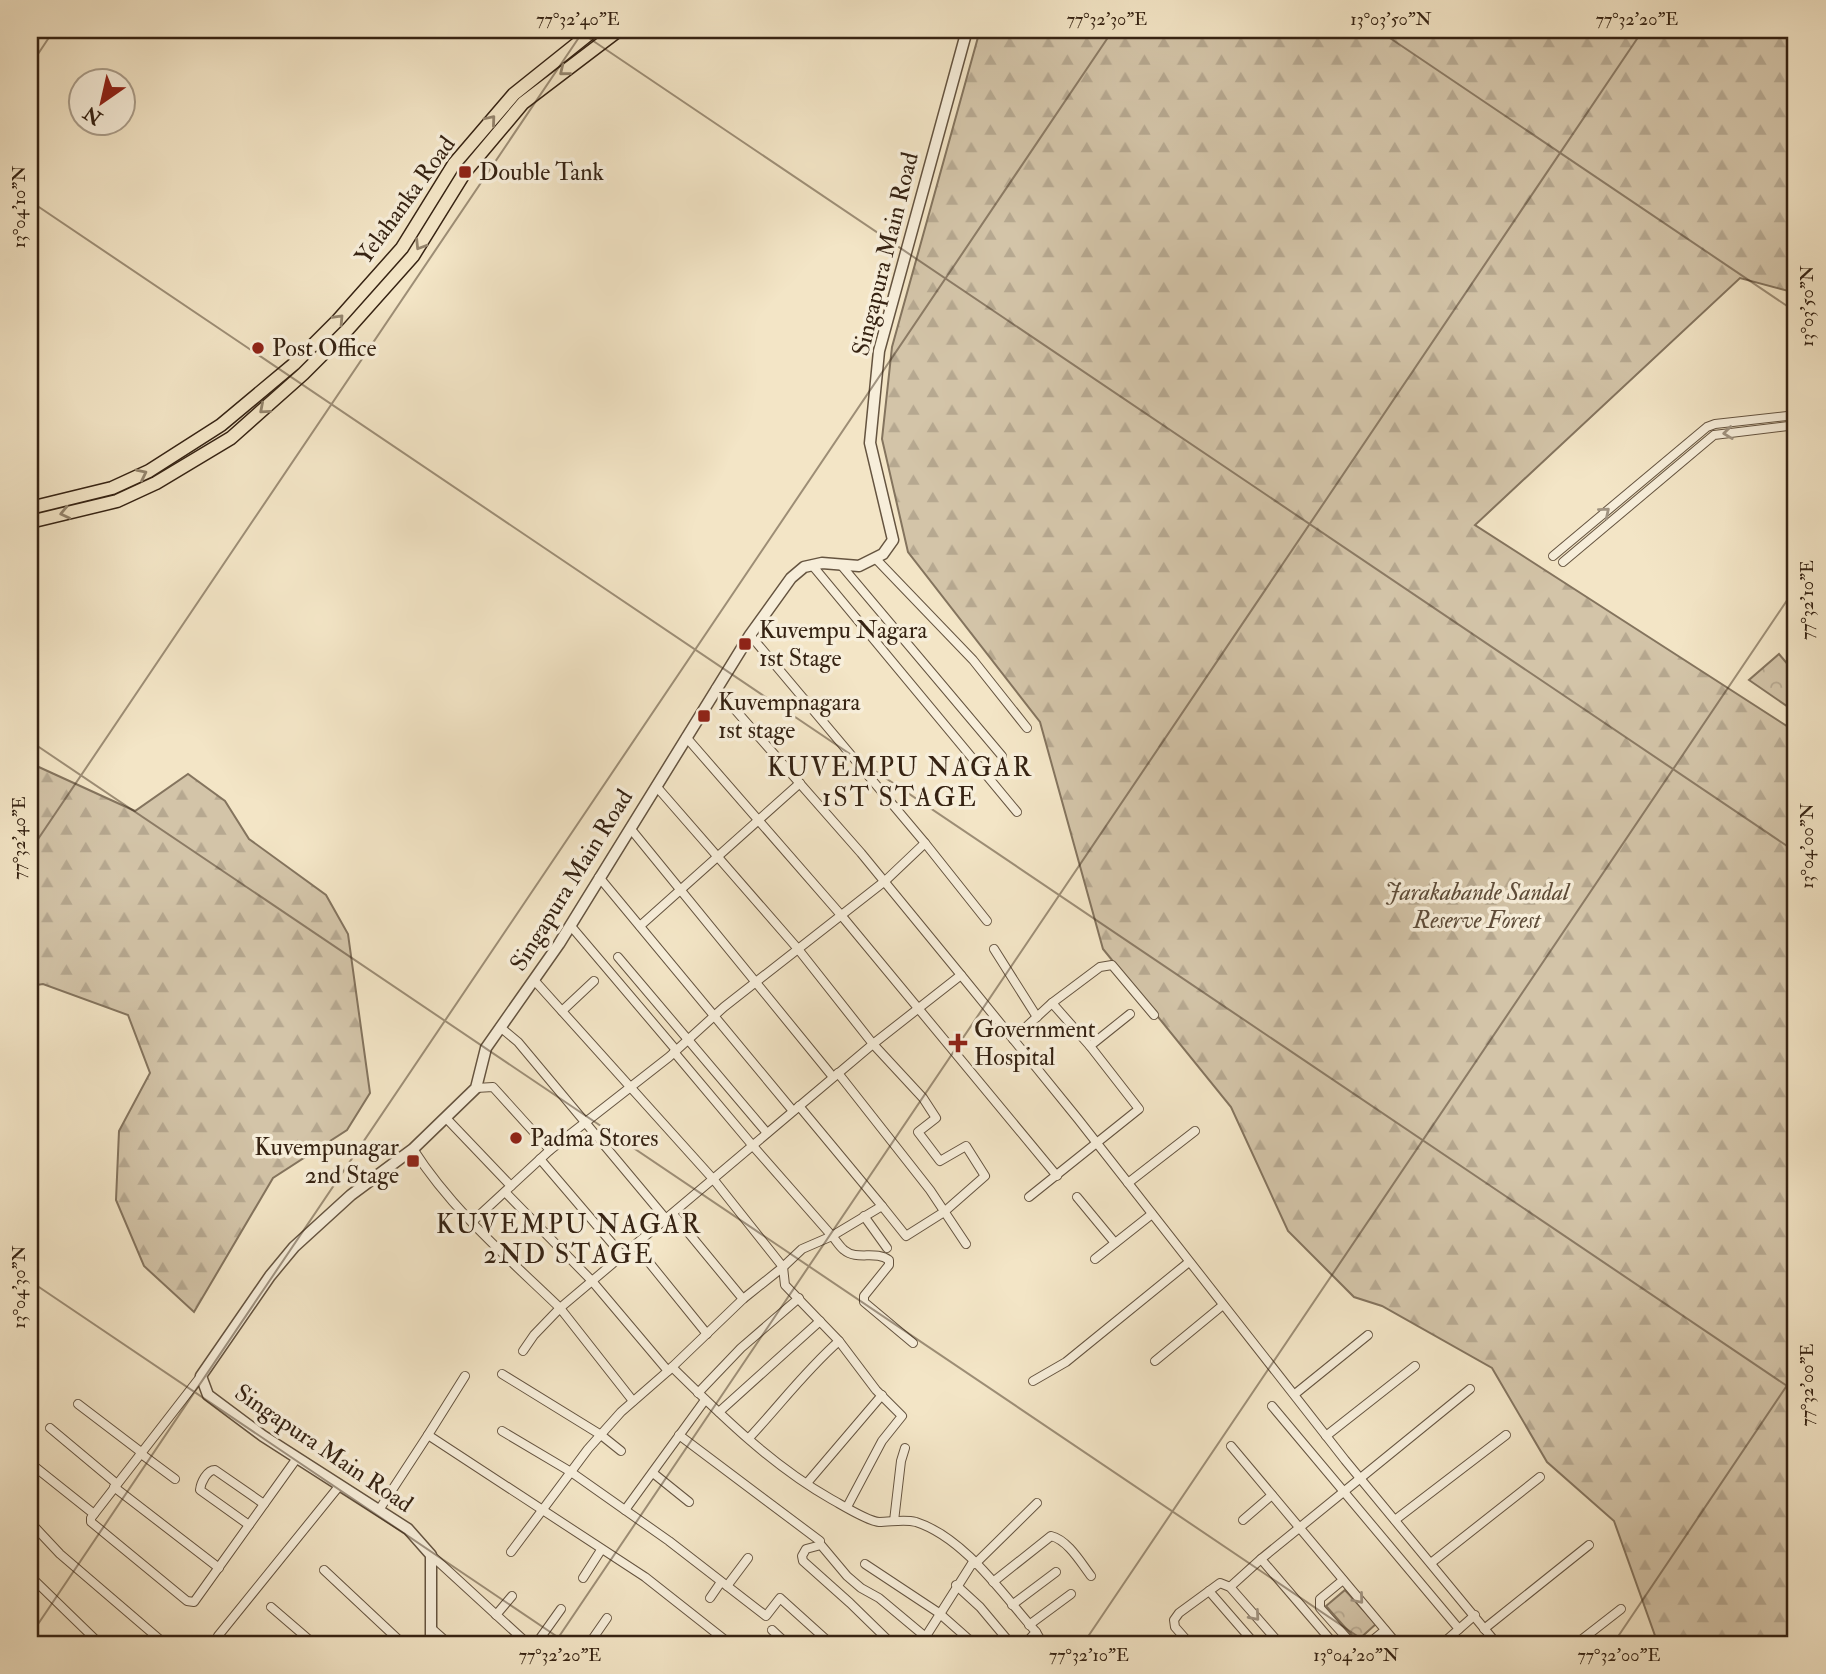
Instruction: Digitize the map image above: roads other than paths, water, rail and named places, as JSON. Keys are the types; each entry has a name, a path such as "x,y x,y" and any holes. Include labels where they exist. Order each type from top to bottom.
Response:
{"main road":[{"name":"Yelahanka Road","path":"30,508 112,488 149,471 221,425 294,364 338,320 402,248 454,164 514,94 594,30"},
{"name":"Yelahanka Road","path":"30,522 117,500 156,483 231,438 303,374 404,267 465,172 523,103 619,30"}],"street":[{"name":"Singapura Main Road","path":"875,558 883,554 893,540 870,443 879,351 967,30"},
{"path":"1553,556 1707,427 1793,415 1796,425 1714,435 1563,562"},
{"path":"1017,812 812,565 822,563 859,566 875,558 973,660 1027,728"},
{"name":"Singapura Main Road","path":"476,1088 486,1048 570,925 750,635 791,578 804,567 812,565"},
{"path":"841,565 1002,756"},
{"path":"750,635 987,921"},
{"path":"716,688 884,881 961,975 1097,1143 1360,1479 1475,1615 1492,1643"},
{"path":"686,737 841,915 1057,1176"},
{"path":"640,926 800,783"},
{"path":"599,877 714,1016 882,1206 906,1237 944,1212 985,1176 966,1146 940,1161 918,1132 936,1118 923,1098 873,1044 798,949 656,786"},
{"path":"630,828 930,1190 966,1244"},
{"path":"472,1222 550,1150 884,881 925,843"},
{"path":"570,925 753,1146 844,1250 856,1255 883,1255 889,1260 889,1265 864,1296 864,1302 913,1343"},
{"path":"994,949 1037,1017"},
{"path":"618,957 767,1133"},
{"path":"1013,1039 1052,1003 1100,967 1112,965 1154,1015"},
{"path":"523,1351 560,1308 835,1075 961,975"},
{"path":"534,980 713,1180 783,1266 785,1285 839,1341 902,1416 882,1441 847,1507"},
{"path":"562,1011 594,981"},
{"path":"1029,1197 1139,1109 1052,1003"},
{"path":"1090,1046 1130,1014"},
{"path":"500,1027 518,1042 585,1122 743,1299"},
{"path":"297,1458 194,1602 190,1603 92,1522 91,1518 201,1376 270,1276 294,1247 351,1195 413,1149 476,1088 493,1087 550,1150"},
{"path":"446,1118 670,1369 705,1400 784,1469 847,1507 876,1522 914,1522 940,1533 965,1553 993,1582 1043,1644"},
{"path":"1128,1183 1195,1131"},
{"path":"413,1149 429,1174 472,1222 560,1308 633,1401"},
{"path":"540,1159 622,1255"},
{"path":"1077,1197 1115,1243"},
{"path":"511,1552 571,1472 633,1401 743,1299 802,1249 832,1236 882,1206"},
{"path":"1095,1259 1152,1214"},
{"path":"864,1216 887,1248"},
{"path":"635,1245 708,1334"},
{"path":"1033,1381 1066,1362 1189,1262"},
{"path":"698,1393 741,1348 799,1298"},
{"path":"1154,1361 1223,1305"},
{"path":"719,1412 820,1321"},
{"path":"1295,1394 1368,1335"},
{"path":"749,1438 797,1387 815,1363 839,1341"},
{"path":"1326,1436 1415,1366"},
{"path":"502,1374 601,1435 621,1451"},
{"name":"Singapura Main Road","path":"201,1376 208,1395 263,1436 408,1529 430,1555"},
{"path":"379,1510 465,1376"},
{"path":"1230,1587 1469,1389"},
{"path":"807,1483 882,1395"},
{"path":"625,1510 705,1400"},
{"path":"78,1404 175,1479"},
{"path":"1272,1406 1459,1629"},
{"path":"50,1428 116,1486 219,1568"},
{"path":"502,1431 571,1472 766,1616 780,1598 831,1644"},
{"path":"428,1435 645,1577 730,1644"},
{"path":"680,1435 820,1541"},
{"path":"1395,1520 1506,1435"},
{"path":"1231,1446 1397,1644"},
{"path":"894,1521 905,1448"},
{"path":"30,1463 94,1514"},
{"path":"249,1525 200,1490 201,1483 209,1472 215,1470 264,1504"},
{"path":"653,1473 689,1502"},
{"path":"1431,1563 1540,1477"},
{"path":"218,1636 340,1485"},
{"path":"1243,1520 1272,1495"},
{"path":"923,1641 956,1586 974,1563 1037,1503"},
{"path":"30,1522 60,1554 165,1644"},
{"path":"993,1582 1051,1536 1057,1538 1091,1576"},
{"path":"892,1644 803,1561 802,1556 806,1549 821,1545 847,1576 879,1598 923,1641 934,1644"},
{"path":"1484,1629 1589,1545"},
{"path":"583,1578 601,1550"},
{"path":"430,1555 528,1644"},
{"path":"430,1555 431,1644"},
{"path":"710,1598 748,1558"},
{"path":"1261,1559 1334,1644"},
{"path":"866,1564 939,1613 974,1644"},
{"path":"324,1570 403,1644"},
{"path":"1012,1605 1056,1572"},
{"path":"30,1576 100,1644"},
{"path":"1343,1580 1320,1599 1319,1603 1320,1608 1352,1644"},
{"path":"1190,1644 1175,1627 1174,1620 1179,1613 1220,1583 1230,1587 1280,1644"},
{"path":"956,1586 980,1607 1011,1644"},
{"path":"1209,1591 1255,1644"},
{"path":"1029,1625 1071,1594"},
{"path":"496,1615 512,1596"},
{"path":"271,1607 314,1644"},
{"path":"536,1644 561,1609"},
{"path":"1576,1644 1621,1609"},
{"path":"1442,1644 1475,1615"},
{"path":"589,1644 607,1618"},
{"path":"431,1628 449,1644"},
{"path":"772,1630 787,1644"},
{"path":"1368,1644 1385,1630"},
{"path":"1025,1644 1036,1632"}],"place":[{"name":"Double Tank","path":"465,172"},
{"name":"Post Office","path":"258,348"},
{"name":"Kuvempu Nagara 1st Stage","path":"745,644"},
{"name":"Kuvempnagara 1st stage","path":"704,716"},
{"name":"Government Hospital","path":"958,1043"},
{"name":"Padma Stores","path":"516,1138"},
{"name":"Kuvempunagar 2nd Stage","path":"413,1161"}],"district":[{"name":"KUVEMPU NAGAR 1ST STAGE","path":"900,782"},
{"name":"KUVEMPU NAGAR 2ND STAGE","path":"569,1239"}],"park label":[{"name":"Jarakabande Sandal Reserve Forest","path":"1477,906"}]}
